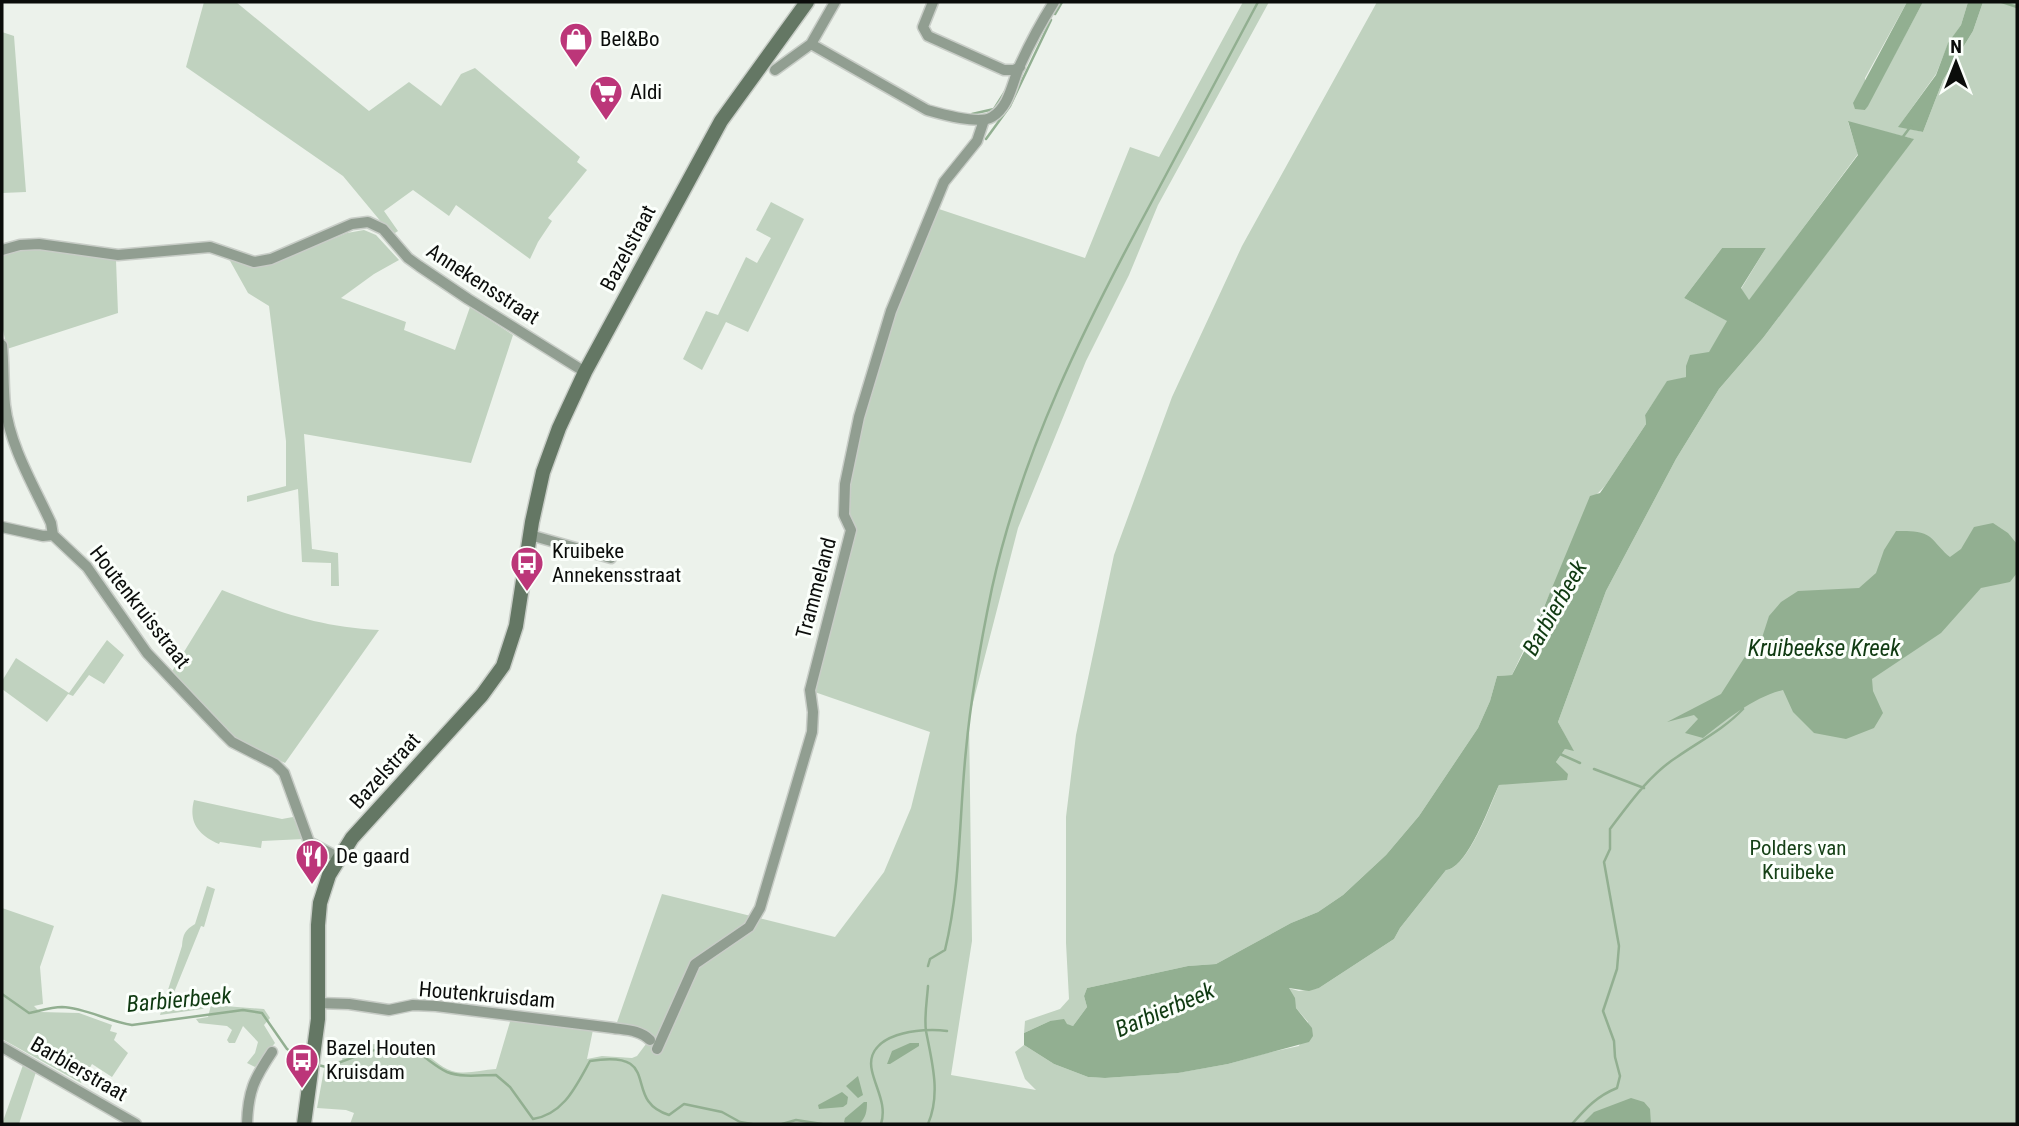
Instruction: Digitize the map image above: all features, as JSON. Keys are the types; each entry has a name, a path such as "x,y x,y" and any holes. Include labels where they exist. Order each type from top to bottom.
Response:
{"main road":[{"name":"Bazelstraat","path":"304,1124 318,1003 320,903 330,874 352,838 487,689 503,666 516,626 543,472 559,428 585,372 721,121 804,3"}],"street":[{"path":"775,71 811,44 835,2"},
{"path":"933,2 923,27 928,36 1004,70 1014,70 1020,66"},
{"name":"Trammeland","path":"654,1045 695,964 749,927 760,908 812,732 810,690 851,530 844,515 845,484 859,417 891,311 938,196 952,170 981,135 984,120 992,117 1003,106 1020,66 1054,2"},
{"path":"811,44 927,110 947,116 984,120"},
{"name":"Annekensstraat","path":"2,250 39,244 118,255 210,247 254,262 271,259 352,224 368,222 383,229 408,258 419,266 585,372"},
{"path":"2,345 5,406 9,425 16,447 51,523 53,536 2,527"},
{"path":"530,535 611,558"},
{"name":"Houtenkruisstraat","path":"53,536 87,567 147,653 224,734 232,742 275,764 284,774 309,842 339,858"},
{"name":"Houtenkruisdam","path":"318,1003 389,1010 413,1005 436,1006 613,1028 645,1035 654,1045"},
{"name":"Barbierstraat","path":"2,1047 136,1124"},
{"path":"247,1124 248,1103 254,1079 272,1052"}],"green space":[{"path":"204,2 236,2 369,111 409,82 441,106 461,74 475,68 580,157 577,162 587,170 548,218 552,221 530,259 456,205 449,216 413,190 384,211 398,231 392,235 343,176 186,67"},
{"name":"Polders van Kruibeke","path":"1243,2 1269,2 1158,205 1129,275 1086,361 1018,528 969,718 972,941 951,1075 1036,1090 1025,1079 1015,1052 1024,1045 1054,1064 1088,1077 1105,1078 1177,1073 1228,1064 1299,1046 1308,1022 1296,1008 1288,988 1299,991 1319,988 1394,939 1446,870 1462,859 1485,820 1499,785 1567,774 1556,762 1565,749 1573,750 1558,722 1606,591 1676,459 1719,389 1763,338 1913,139 1848,122 1858,154 1749,301 1741,289 1766,248 1722,248 1684,298 1728,321 1709,353 1687,377 1667,382 1645,415 1646,424 1605,486 1596,495 1512,675 1497,676 1478,728 1419,816 1386,855 1343,895 1318,912 1291,923 1216,964 1188,966 1087,988 1084,996 1087,1007 1073,1026 1050,1021 1024,1033 1025,1021 1060,1009 1069,999 1066,817 1076,735 1114,555 1172,397 1242,246 1377,2 1907,2 1865,78 1865,110 1923,2 1968,2 1961,25 1948,44 1936,74 1899,126 1923,132 1943,80 1973,31 1983,2 2017,2 2017,1124 350,1124 354,1113 317,1108 325,1064 342,1060 344,1052 362,1046 391,1043 410,1046 443,1067 457,1072 496,1069 512,1015 594,1025 587,1059 637,1056 649,1040 615,1028 662,894 835,937 884,872 911,808 930,732 806,689 849,532 841,516 882,328 936,208 1085,258 1130,147 1159,157"},
{"path":"2,32 14,36 26,192 2,193"},
{"path":"771,202 804,219 748,332 726,322 702,370 683,359 706,311 718,315 746,257 757,263 771,238 756,230"},
{"path":"364,230 376,235 399,260 341,298 406,322 404,330 455,350 470,307 513,335 471,463 304,434 312,549 338,553 339,586 331,586 331,563 302,562 298,489 247,502 247,496 286,486 286,441 269,306 248,293 229,259 288,257 347,233"},
{"path":"42,248 116,260 118,313 7,349 2,325 2,254"},
{"path":"222,590 318,622 379,630 285,763 236,740 171,673"},
{"path":"107,640 124,655 104,684 89,675 73,696 68,694 47,722 2,689 2,681 16,658 69,693"},
{"path":"194,800 282,819 293,817 304,839 262,841 261,848 219,844 206,837 194,822"},
{"path":"207,886 215,889 204,927 201,926 173,995 212,1005 264,1009 270,1018 264,1025 275,1043 255,1067 247,1063 255,1053 258,1042 243,1026 235,1043 229,1043 227,1040 232,1030 227,1026 199,1023 196,1019 208,1017 211,1005 202,1009 160,1015 184,935 195,924"},
{"path":"2,908 54,926 40,967 43,1004 34,1006 40,1012 79,1013 112,1025 110,1031 117,1033 114,1040 128,1053 112,1077 92,1064 81,1083 2,1039"},
{"path":"23,1065 36,1072 19,1124 2,1124"}],"water":[{"path":"1907,2 1923,2 1868,106 1865,110 1855,109 1853,103"},
{"path":"1968,2 1983,2 1973,31 1943,80 1923,132 1898,127 1936,75 1948,43 1961,25"},
{"path":"1848,121 1914,139 1763,338 1719,389 1676,459 1606,591 1558,722 1574,751 1565,749 1556,762 1568,774 1567,780 1499,785 1484,820 1462,859 1446,870 1394,939 1319,988 1309,991 1289,988 1295,998 1296,1008 1312,1028 1313,1036 1309,1042 1228,1064 1178,1073 1105,1078 1088,1077 1054,1064 1024,1045 1024,1033 1050,1021 1064,1019 1067,1024 1073,1026 1087,1007 1084,996 1087,988 1188,966 1216,964 1291,923 1318,912 1343,895 1386,855 1419,816 1478,728 1497,676 1512,675 1532,636 1590,496 1600,493 1605,486 1646,424 1645,415 1667,381 1686,377 1690,355 1709,352 1727,321 1684,298 1722,248 1766,248 1741,288 1749,300 1858,155"},
{"name":"Kruibeekse Kreek","path":"1993,523 2008,533 2017,544 2017,573 2010,582 1981,588 1941,633 1872,679 1873,691 1883,713 1874,728 1846,739 1814,733 1793,712 1783,690 1751,703 1703,738 1685,733 1698,719 1694,715 1667,722 1721,694 1746,655 1759,647 1769,616 1781,602 1798,591 1859,588 1876,573 1884,550 1896,531 1922,533 1933,539 1950,557 1961,549 1974,527"},
{"path":"910,1043 919,1043 919,1046 887,1064 892,1051"},
{"path":"858,1076 863,1095 858,1098 846,1086"},
{"path":"842,1092 848,1097 847,1104 843,1107 819,1109 818,1105"},
{"path":"1631,1098 1644,1102 1650,1109 1651,1124 1582,1124 1594,1112"},
{"path":"867,1102 867,1108 861,1122 846,1124 845,1118"}],"waterway":[{"path":"1055,14 1062,2"},
{"path":"928,966 930,959 945,950 950,925 957,875 966,750 977,669 992,588 1020,487 1058,390 1103,295 1258,2"},
{"path":"2002,2 2017,7"},
{"path":"986,139 1010,106 1051,20"},
{"path":"972,114 994,109 1006,90"},
{"name":"Barbierbeek","path":"1902,138 1911,126"},
{"name":"Barbierbeek","path":"1572,1124 1592,1103 1617,1088 1620,1076 1614,1041 1603,1011 1617,969 1619,946 1604,862 1610,849 1610,829 1640,790 1658,772 1720,729 1743,709"},
{"path":"1560,754 1580,763"},
{"path":"1594,769 1644,788"},
{"path":"928,986 925,1026 935,1090 928,1124"},
{"name":"Barbierbeek","path":"2,994 29,1013 71,1008 132,1025 243,1010 262,1013 287,1049 308,1062"},
{"name":"Barbierbeek","path":"881,1124 882,1104 872,1071 872,1058 876,1048 897,1035 923,1030 947,1031"},
{"name":"Barbierbeek","path":"318,1065 326,1067 390,1047 406,1048 453,1074 496,1075 510,1087 533,1119 553,1111 568,1098 590,1061 613,1059 628,1062 640,1078 647,1099 655,1108 669,1115 684,1104 722,1112 740,1122 752,1124"},
{"name":"Barbierbeek","path":"782,1124 796,1120 822,1124"}],"place":[{"name":"Bel&Bo","path":"576,69"},
{"name":"Aldi","path":"606,122"},
{"name":"Kruibeke Annekensstraat","path":"527,593"},
{"name":"De gaard","path":"312,886"},
{"name":"Bazel Houten Kruisdam","path":"302,1090"}]}
